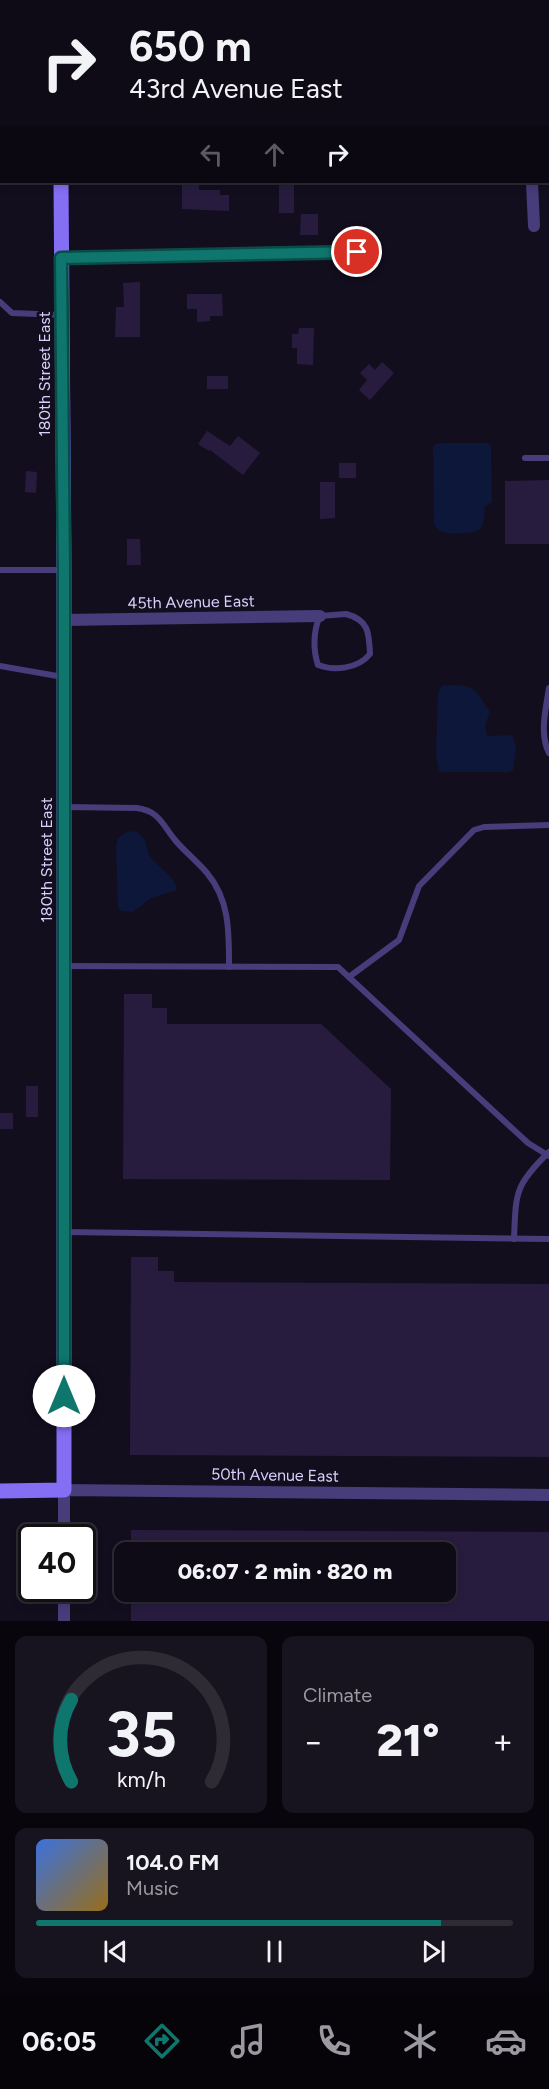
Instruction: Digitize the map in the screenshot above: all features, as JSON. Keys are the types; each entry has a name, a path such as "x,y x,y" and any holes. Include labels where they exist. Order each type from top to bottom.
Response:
{"street":[{"name":"180th Street East","path":"61,183 65,966 64,1524"},
{"path":"532,183 534,226"},
{"path":"61,258 357,252"},
{"name":"45th Avenue East","path":"64,620 320,616"},
{"name":"50th Avenue East","path":"0,1491 549,1495"},
{"path":"64,1602 64,1621"}],"lane":[{"path":"0,302 12,313 62,315"},
{"path":"525,458 549,458"},
{"path":"0,570 64,570"},
{"path":"346,614 356,616 364,623 370,654 367,658 358,664 330,670 318,665 315,657 315,640 320,616 346,614"},
{"path":"0,666 64,677"},
{"path":"549,688 544,722 549,753"},
{"path":"64,807 137,808 146,809 157,816 175,840 215,884 229,921 229,967"},
{"path":"349,977 399,940 419,886 474,830 484,827 549,825"},
{"path":"65,966 338,967 528,1143 548,1154 523,1180 519,1189 516,1197 514,1239"},
{"path":"64,1232 549,1239"}],"water":[{"path":"442,443 488,443 491,446 492,502 485,506 484,519 477,531 445,533 434,523 433,447"},
{"path":"442,686 469,687 477,693 490,712 485,725 487,736 512,735 516,748 513,770 509,772 439,771 436,756 438,692"},
{"path":"134,831 145,840 152,859 170,877 177,890 151,898 133,912 121,911 118,907 116,847 118,838 127,832"}],"building":[{"path":"182,183 199,183 199,190 220,190 220,195 229,195 229,211 182,209"},
{"path":"279,183 294,183 294,213 279,213"},
{"path":"301,214 318,214 318,235 300,235"},
{"path":"140,282 140,337 115,337 116,307 124,307 123,283"},
{"path":"187,294 222,294 223,316 210,316 210,321 197,322 197,309 187,309"},
{"path":"299,328 314,328 313,365 297,364 297,348 292,348 292,334 298,334"},
{"path":"382,362 394,373 370,400 359,390 367,380 360,373 369,364 375,370"},
{"path":"207,376 228,376 228,389 207,389"},
{"path":"207,431 230,446 238,436 260,453 243,475 210,450 198,444"},
{"path":"339,463 356,463 356,478 339,478"},
{"path":"26,471 37,472 36,493 25,492"},
{"path":"549,480 549,544 505,544 505,481"},
{"path":"320,482 335,482 335,518 320,519"},
{"path":"127,539 140,539 141,565 127,565"},
{"path":"124,994 152,994 152,1008 167,1008 167,1024 321,1024 391,1089 390,1180 123,1179"},
{"path":"26,1086 38,1086 38,1117 26,1117"},
{"path":"0,1113 13,1113 13,1129 0,1129"},
{"path":"131,1257 158,1257 158,1271 174,1271 174,1282 549,1284 549,1457 130,1455"},
{"path":"131,1530 549,1532 549,1621 131,1621 131,1602 456,1602 456,1542 131,1542"}],"route":[{"path":"64,1396 65,918 61,258 357,252"}]}
